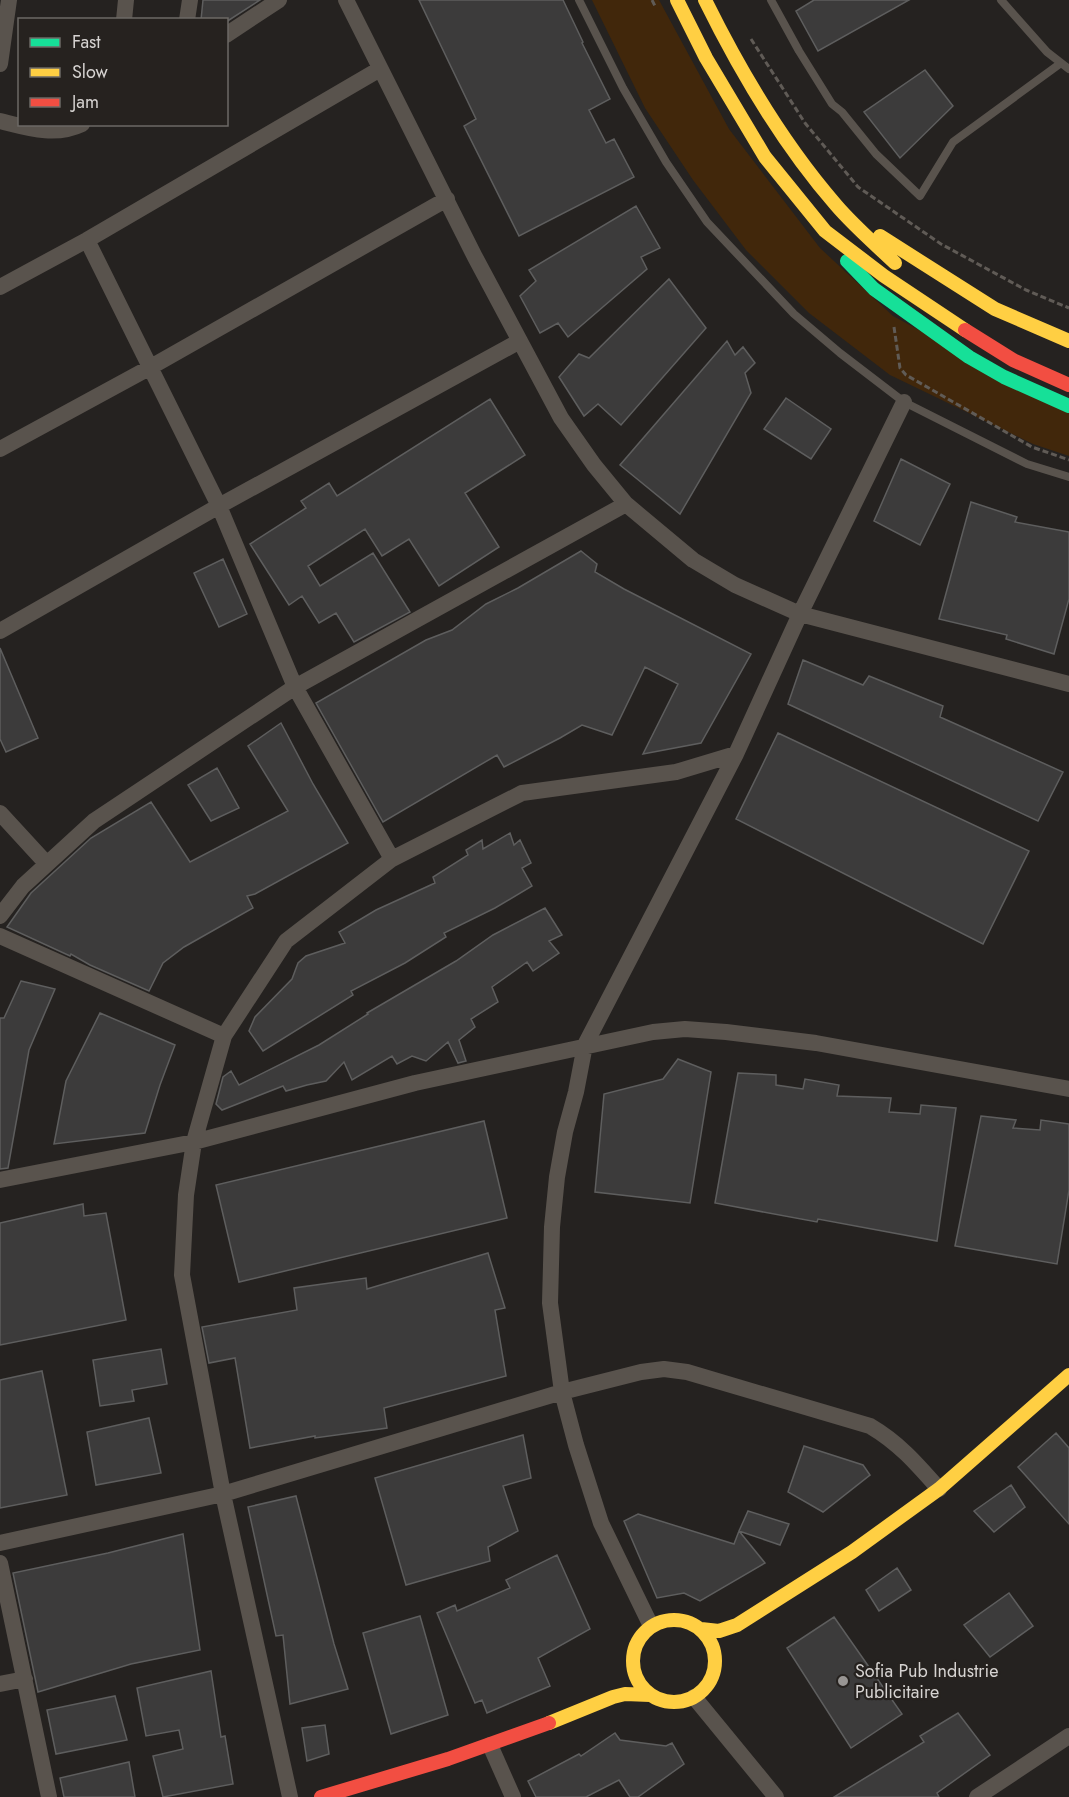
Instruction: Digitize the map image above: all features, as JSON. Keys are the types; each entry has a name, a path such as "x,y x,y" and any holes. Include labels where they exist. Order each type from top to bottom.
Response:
{"main road":[{"path":"677,0 706,58 765,157 848,262 874,289 969,357 1004,377 1069,406"},
{"path":"705,0 727,48 765,110 813,178 869,240 904,269"},
{"path":"843,211 995,309 1069,341"},
{"path":"825,231 884,276 979,340 1013,360 1069,385"},
{"path":"701,1629 713,1648 715,1658 714,1670 703,1690 694,1697 672,1702 660,1700 643,1689 633,1663 633,1652 643,1633 651,1626 676,1619 689,1622 701,1629 719,1631 737,1625 852,1552 939,1489 1069,1375"},
{"path":"715,1658 737,1625"},
{"path":"601,1701 627,1677 633,1663"},
{"path":"321,1797 386,1780 525,1733 601,1701 625,1694 650,1695"}],"street":[{"path":"0,64 9,0"},
{"path":"124,18 126,0"},
{"path":"187,18 190,0"},
{"path":"228,33 279,0"},
{"path":"346,0 561,418 594,465 626,504 693,560 735,585 800,614 1069,684"},
{"path":"0,287 87,240 381,69"},
{"path":"0,121 18,126"},
{"path":"18,126 53,132 78,126"},
{"path":"0,448 149,368 447,200"},
{"path":"87,240 219,506 295,687 392,859"},
{"path":"0,631 219,506 520,341"},
{"path":"651,1626 601,1523 562,1392 550,1304 552,1227 557,1177 565,1132 585,1045 736,754 800,614 904,402"},
{"path":"0,916 23,886 94,821 295,687 626,504"},
{"path":"290,1797 223,1494 182,1275 186,1195 194,1142 224,1036 286,941 392,859 522,793 676,772 736,754"},
{"path":"0,813 46,863"},
{"path":"0,936 224,1036"},
{"path":"0,1180 194,1142 415,1083 585,1045 653,1032 685,1029 816,1043 1069,1089"},
{"path":"0,1543 223,1494 562,1392 641,1371 664,1369 687,1372 870,1426 905,1450 939,1489"},
{"path":"0,1563 49,1797"},
{"path":"0,1684 25,1679"},
{"path":"694,1697 776,1797"},
{"path":"977,1797 1069,1736"},
{"path":"490,1745 513,1797"}],"lane":[{"path":"579,0 628,97 666,162 707,222 794,314 904,402 1027,464 1069,477"},
{"path":"771,0 832,104 842,112 876,154 920,196 953,142 1061,63"},
{"path":"1001,0 1047,52 1069,69"}],"path":[{"path":"750,36 805,123 858,187 941,244 1026,290 1069,308"}],"shaded area":[{"path":"592,0 659,0 729,129 820,248 893,316 1069,411 1069,456 1033,444 890,375 809,313 746,250 693,180 645,108"}],"building":[{"path":"203,0 260,0 228,21 228,18 201,18"},
{"path":"419,0 563,0 610,99 589,110 606,143 614,139 634,177 519,236 464,126 476,119"},
{"path":"814,0 909,0 818,51 796,11"},
{"path":"925,70 953,106 900,158 864,112"},
{"path":"636,206 660,248 641,257 647,269 568,337 558,323 540,333 520,296 536,281 529,270"},
{"path":"669,279 706,328 621,425 598,404 584,416 559,377 579,354 589,358"},
{"path":"727,341 735,355 743,347 755,363 745,373 751,393 680,514 620,465"},
{"path":"786,398 831,429 811,459 764,429"},
{"path":"490,399 525,455 465,493 499,547 439,586 409,539 382,556 365,529 308,566 320,586 373,553 410,612 354,642 336,613 319,623 302,596 289,605 250,544 306,508 301,501 329,483 337,496"},
{"path":"901,459 950,484 920,545 874,521"},
{"path":"971,502 1017,517 1015,522 1069,532 1069,599 1054,654 1006,639 1007,635 939,619"},
{"path":"581,551 597,564 595,572 751,654 701,743 643,754 678,684 645,667 612,735 582,725 504,767 497,755 383,822 316,703 426,640 452,630 486,604"},
{"path":"223,559 247,614 219,627 194,573"},
{"path":"0,648 38,738 6,752 0,739"},
{"path":"803,660 863,685 869,676 943,706 940,717 1063,772 1038,821 788,704"},
{"path":"281,723 348,843 255,894 247,896 253,908 184,947 163,963 149,991 7,927 31,893 91,838 151,802 190,862 288,811 248,746"},
{"path":"778,733 1029,851 983,944 736,819"},
{"path":"217,768 239,808 211,821 188,785"},
{"path":"510,833 514,845 520,840 531,863 522,868 532,886 495,908 444,933 446,937 405,963 351,991 353,995 263,1051 249,1031 255,1017 292,979 298,963 306,956 345,943 339,932 376,910 435,883 433,877 468,855 466,850 482,840 483,849"},
{"path":"545,908 562,935 549,941 559,953 533,971 527,962 492,987 498,1002 471,1019 475,1027 459,1040 466,1061 458,1063 448,1042 426,1061 412,1056 397,1064 392,1056 352,1080 344,1062 326,1081 286,1091 283,1086 222,1110 216,1104 223,1077 231,1071 239,1085 319,1045 367,1013 456,961 493,935"},
{"path":"21,981 55,989 29,1050 8,1168 0,1169 0,1018 4,1018"},
{"path":"100,1013 175,1045 145,1133 54,1144 66,1081"},
{"path":"678,1059 711,1072 690,1203 595,1192 604,1094 663,1079"},
{"path":"738,1073 776,1075 776,1085 803,1089 805,1079 839,1085 837,1096 891,1098 889,1112 920,1114 921,1105 956,1108 937,1241 715,1203"},
{"path":"981,1116 1016,1120 1013,1128 1040,1130 1041,1120 1069,1124 1069,1190 1057,1264 955,1246"},
{"path":"484,1121 507,1218 239,1282 216,1185"},
{"path":"83,1204 84,1216 106,1213 126,1320 0,1345 0,1223"},
{"path":"488,1253 505,1308 495,1310 506,1376 384,1408 387,1428 315,1438 315,1436 250,1448 235,1358 209,1363 202,1327 297,1310 294,1288 366,1278 367,1289"},
{"path":"161,1349 167,1384 132,1390 134,1401 100,1406 93,1360"},
{"path":"42,1371 67,1495 0,1508 0,1380"},
{"path":"149,1418 161,1473 96,1485 87,1432"},
{"path":"1056,1433 1069,1448 1069,1524 1018,1467"},
{"path":"523,1435 531,1478 503,1486 518,1531 488,1547 490,1561 406,1585 375,1478"},
{"path":"804,1446 863,1465 870,1475 823,1512 788,1492"},
{"path":"1011,1485 1025,1507 994,1532 974,1511"},
{"path":"296,1496 334,1644 348,1689 290,1704 283,1635 276,1636 248,1507"},
{"path":"748,1511 789,1524 780,1545 739,1531"},
{"path":"638,1514 734,1544 739,1531 765,1563 700,1601 684,1593 657,1598 624,1521"},
{"path":"183,1534 200,1650 131,1664 38,1692 13,1573"},
{"path":"557,1555 590,1629 538,1658 550,1686 487,1713 482,1700 475,1703 437,1613 455,1605 457,1611 510,1588 506,1580"},
{"path":"897,1568 911,1590 879,1611 866,1590"},
{"path":"1009,1593 1033,1626 990,1657 964,1625"},
{"path":"420,1616 448,1715 391,1734 363,1633"},
{"name":"Sofia Pub Industrie Publicitaire","path":"834,1617 902,1714 851,1748 787,1648"},
{"path":"211,1671 221,1737 225,1736 233,1784 163,1797 153,1756 183,1749 179,1730 146,1736 137,1688"},
{"path":"115,1696 127,1740 56,1754 47,1710"},
{"path":"958,1713 990,1755 937,1793 939,1797 834,1797 924,1742 920,1736"},
{"path":"325,1725 329,1754 307,1761 302,1728"},
{"path":"615,1733 620,1740 666,1746 672,1743 684,1764 638,1797 630,1797 619,1780 586,1797 536,1797 528,1781 579,1754 581,1756"},
{"path":"129,1762 135,1797 64,1797 60,1778"}],"traffic: fast":[{"path":"847,261 874,289 969,357 1004,377 1069,406"}],"traffic: slow":[{"path":"677,0 706,58 765,157 825,231 884,276 965,330"},
{"path":"705,0 748,81 798,157 843,213 895,263"},
{"path":"880,236 995,309 1069,341"},
{"path":"701,1629 719,1631 737,1625 852,1552 939,1489 1069,1375"},
{"path":"674,1620 690,1623 703,1632 712,1645 715,1661 712,1677 703,1690 690,1699 674,1702 658,1699 645,1690 636,1677 633,1661 636,1645 645,1632 658,1623 674,1620"},
{"path":"549,1723 613,1697 625,1694 650,1695"}],"traffic: jam":[{"path":"965,330 1013,360 1069,385"},
{"path":"321,1797 448,1759 549,1723"}],"place":[{"name":"Sofia Pub Industrie Publicitaire","path":"843,1681"}]}
